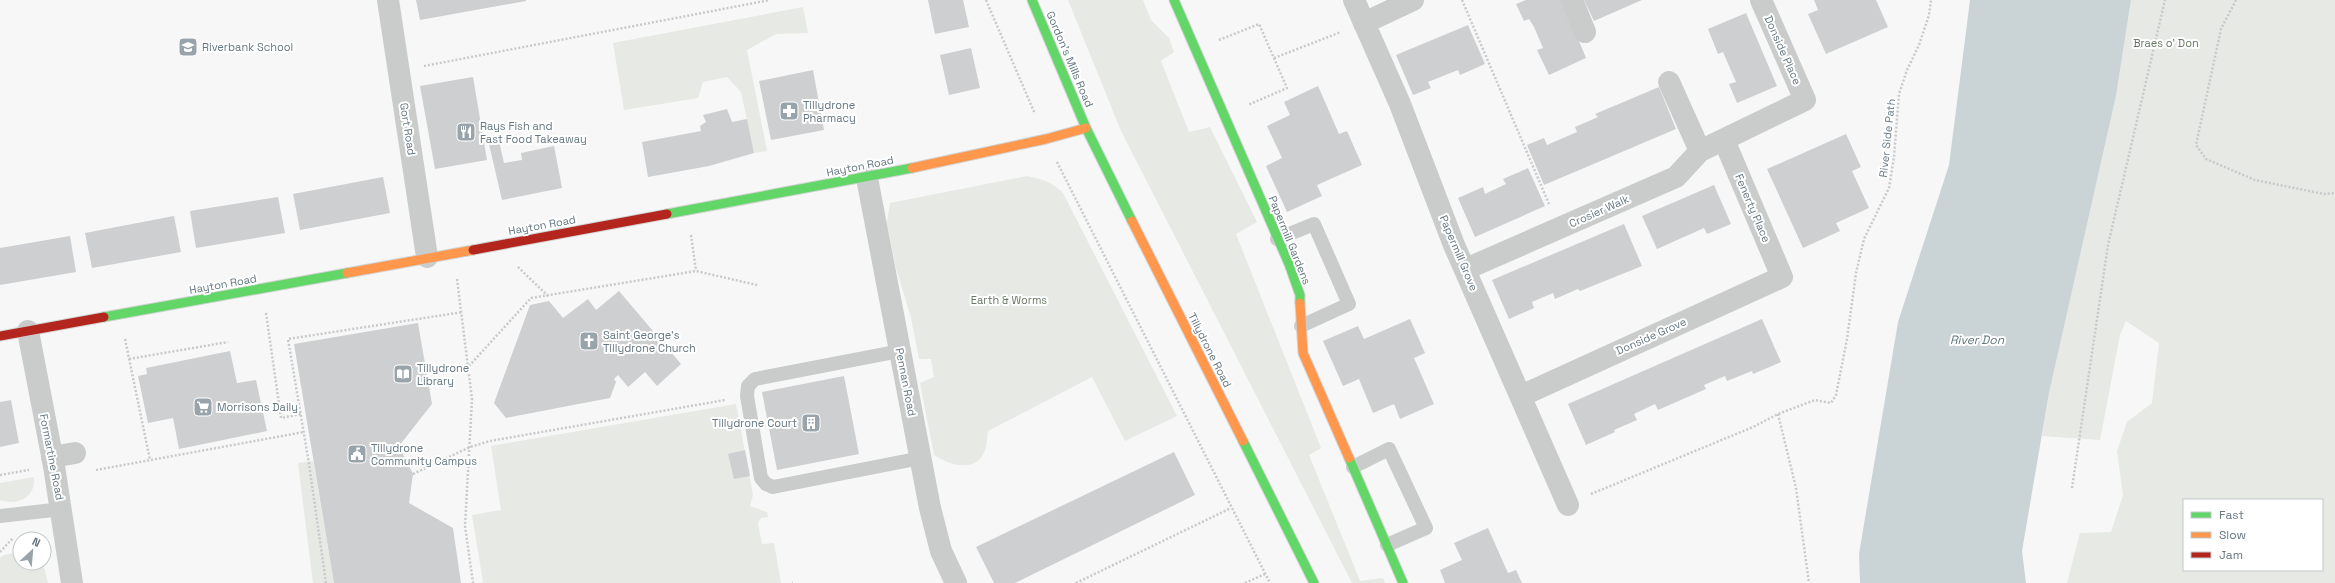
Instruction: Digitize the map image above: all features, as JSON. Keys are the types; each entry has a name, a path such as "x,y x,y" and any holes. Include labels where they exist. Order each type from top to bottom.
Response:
{"street":[{"name":"Gort Road","path":"388,0 427,258"},
{"name":"Gordon's Mills Road","path":"1032,0 1086,128"},
{"name":"Papermill Gardens","path":"1174,0 1289,264 1300,296 1303,353 1403,583"},
{"name":"Papermill Grove","path":"1354,0 1400,104 1454,245 1466,269 1568,505"},
{"path":"1364,23 1413,0"},
{"path":"1572,0 1585,32"},
{"name":"Donside Place","path":"1761,0 1805,100"},
{"path":"1669,82 1700,151"},
{"name":"Crosier Walk","path":"1466,269 1676,177 1700,151 1805,100"},
{"name":"Hayton Road","path":"0,336 868,178 1046,139 1086,128"},
{"name":"Tillydrone Road","path":"1086,128 1314,583"},
{"name":"Fenerty Place","path":"1724,140 1782,277"},
{"name":"Pennan Road","path":"868,178 935,532 941,551 956,583"},
{"name":"Donside Grove","path":"1520,396 1782,277"},
{"name":"Formartine Road","path":"28,331 62,509 72,583"},
{"path":"52,457 75,453"}],"lane":[{"path":"1277,239 1314,224 1349,304 1301,326"},
{"path":"900,351 755,379 748,386 747,396 761,478 766,484 773,487 921,458"},
{"path":"1353,466 1389,449 1426,528 1387,545"},
{"path":"0,516 62,509"}],"path":[{"path":"399,71 770,0"},
{"path":"986,0 1046,139 1270,583"},
{"path":"1462,0 1560,228"},
{"name":"River Side Path","path":"1778,414 1815,400 1831,403 1836,395 1847,339 1856,273 1864,239 1889,188 1894,157 1899,94 1906,70 1919,45 1929,15 1931,0"},
{"path":"2072,488 2108,245 2165,0"},
{"path":"2236,0 2221,29 2196,145 2206,160 2255,180 2324,194 2335,193"},
{"path":"1274,58 1364,23"},
{"path":"1197,50 1259,24 1287,88 1224,116"},
{"path":"687,211 696,272"},
{"path":"494,246 548,296"},
{"path":"453,253 463,312 472,399 465,526 473,583"},
{"path":"469,366 531,298 696,272 757,285"},
{"path":"262,289 281,418 301,414"},
{"path":"326,583 304,432 288,339 463,312"},
{"path":"125,341 150,460"},
{"path":"129,359 228,342"},
{"path":"413,474 470,447 490,441 747,396"},
{"path":"1568,505 1600,489 1753,427 1778,414 1796,488 1809,583"},
{"path":"95,470 304,432"},
{"path":"1076,583 1231,508"},
{"path":"1245,583 1265,574"}],"green space":[{"path":"1068,0 1143,0 1151,20 1169,38 1174,52 1161,61 1189,132 1210,127 1257,222 1236,234 1321,448 1309,455 1360,581 1383,578 1385,583 1352,583 1121,131"},
{"name":"Braes o' Don","path":"2131,0 2335,0 2335,583 2067,583 2080,533 2111,532 2123,495 2117,451 2127,422 2152,403 2159,343 2126,321 2120,335 2100,440 2042,436 2049,393 2116,96"},
{"path":"803,7 808,33 776,34 747,50 767,151 754,153 741,92 727,77 703,82 698,98 624,110 613,43"},
{"name":"Earth & Worms","path":"1027,176 1037,178 1055,186 1063,193 1177,416 1125,441 1092,377 988,431 986,448 981,458 976,462 969,465 962,465 947,462 934,455 920,383 934,377 931,359 919,359 911,318 896,268 887,222 890,203"},
{"path":"736,404 753,495 750,506 767,512 768,517 761,518 758,523 762,544 774,543 781,583 479,583 483,582 472,515 501,510 491,446"},
{"path":"313,461 334,583 313,583 298,463"},
{"path":"34,477 34,484 29,495 19,501 7,502 0,500 0,483"},
{"path":"12,554 12,571 45,571 48,583 0,583 0,558 4,555"}],"water":[{"name":"River Don","path":"1970,0 2131,0 2116,96 2049,393 2022,551 2026,583 1860,583 1859,554 1898,322 1949,165"}],"building":[{"path":"416,0 526,0 526,1 420,20"},
{"path":"928,0 963,0 969,27 935,34"},
{"path":"1526,0 1562,0 1586,58 1549,75 1537,50 1543,48 1534,27 1529,19 1524,21 1516,4"},
{"path":"1584,0 1642,0 1594,21"},
{"path":"1814,0 1876,0 1888,27 1826,54 1808,14 1818,10"},
{"path":"1746,13 1777,86 1737,103 1729,84 1736,82 1723,52 1718,54 1708,29"},
{"path":"1468,25 1485,64 1460,75 1458,70 1428,82 1431,88 1413,95 1396,55"},
{"path":"971,48 980,88 949,95 940,55"},
{"path":"813,70 824,130 771,140 759,81"},
{"path":"473,77 487,160 435,169 420,86"},
{"path":"1318,86 1339,134 1347,131 1362,165 1317,185 1322,196 1287,212 1266,166 1282,158 1267,126 1290,115 1284,102"},
{"path":"1659,87 1676,129 1544,185 1527,145 1544,138 1547,145 1577,132 1575,127 1598,117 1595,114"},
{"path":"727,109 732,122 747,119 754,153 709,166 648,177 642,142 701,131 700,126 706,122 703,115"},
{"path":"1846,134 1861,167 1852,171 1869,208 1836,223 1840,231 1803,248 1767,169"},
{"path":"498,137 504,163 522,160 521,153 554,146 562,188 502,200 488,140"},
{"path":"1528,168 1545,206 1475,237 1458,198 1483,187 1485,194 1506,184 1503,179"},
{"path":"383,177 390,213 300,230 293,194"},
{"path":"1714,185 1731,224 1707,234 1704,228 1657,249 1642,216"},
{"path":"278,197 285,233 196,248 190,211"},
{"path":"174,216 181,252 92,268 85,233"},
{"path":"1624,224 1642,266 1580,291 1578,289 1555,299 1553,293 1532,302 1534,308 1509,319 1492,280"},
{"path":"70,236 76,272 0,285 0,248"},
{"name":"Saint George's Tillydrone Church","path":"619,291 681,364 657,386 645,372 628,387 618,375 614,379 616,382 610,398 506,418 494,403 530,305 549,301 563,318 588,299 596,310"},
{"path":"1410,319 1425,353 1414,358 1434,404 1400,419 1394,404 1373,413 1359,379 1343,386 1323,341 1358,326 1364,339"},
{"path":"1762,319 1781,362 1753,374 1752,371 1727,381 1725,376 1704,385 1706,389 1658,410 1655,404 1634,414 1637,420 1586,445 1568,404"},
{"name":"Tillydrone Community Campus","path":"418,323 432,404 399,446 413,474 409,503 453,528 461,583 334,583 294,344"},
{"name":"Morrisons Daily","path":"230,351 237,383 256,380 267,431 179,449 173,418 148,423 138,376 147,374 146,368"},
{"name":"Tillydrone Court","path":"844,376 859,454 777,470 762,392"},
{"path":"11,400 19,443 0,447 0,402"},
{"path":"745,450 750,476 734,479 728,454"},
{"path":"1174,452 1195,495 1015,583 994,583 976,547"},
{"path":"1488,528 1508,573 1516,570 1522,583 1445,583 1440,570 1462,560 1454,543"}],"traffic: fast":[{"path":"1032,0 1086,128 1132,221"},
{"path":"1174,0 1289,264 1300,295 1300,303"},
{"path":"667,214 912,168"},
{"path":"104,317 347,273"},
{"path":"1243,441 1314,583"},
{"path":"1349,458 1403,583"}],"traffic: slow":[{"path":"912,168 1046,139 1086,128"},
{"path":"1132,221 1243,441"},
{"path":"347,273 473,250"},
{"path":"1300,303 1303,353 1349,458"}],"traffic: jam":[{"path":"473,250 667,214"},
{"path":"0,336 104,317"}],"place":[{"name":"Riverbank School","path":"188,47"},
{"name":"Tillydrone Pharmacy","path":"789,111"},
{"name":"Rays Fish and Fast Food Takeaway","path":"466,132"},
{"name":"Saint George's Tillydrone Church","path":"589,341"},
{"name":"Tillydrone Library","path":"403,374"},
{"name":"Morrisons Daily","path":"203,407"},
{"name":"Tillydrone Court","path":"811,423"},
{"name":"Tillydrone Community Campus","path":"357,454"}]}
